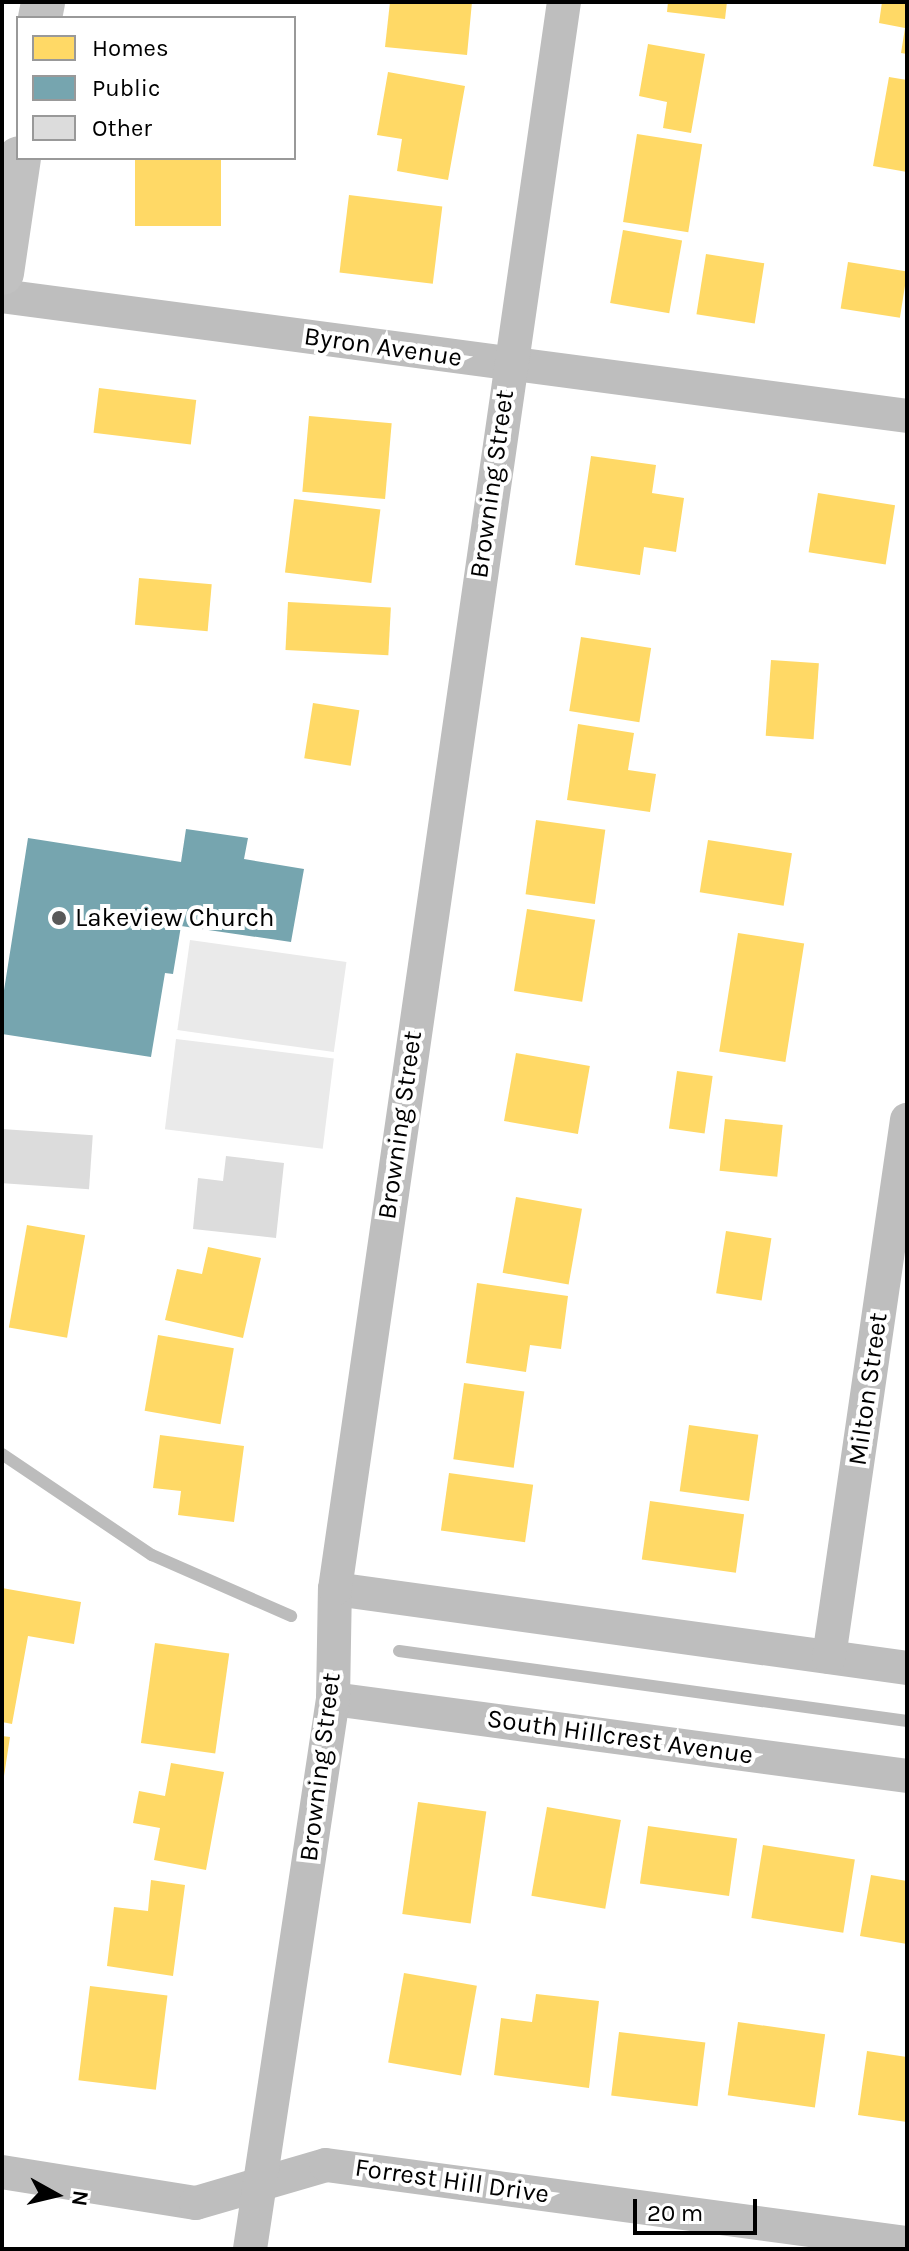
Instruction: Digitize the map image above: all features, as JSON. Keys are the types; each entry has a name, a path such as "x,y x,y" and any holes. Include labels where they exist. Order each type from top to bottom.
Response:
{"street":[{"name":"Browning Street","path":"250,2249 333,1699 335,1589 509,363 564,2"},
{"path":"2,273 19,160"},
{"name":"Byron Avenue","path":"2,296 907,416"},
{"name":"Milton Street","path":"829,1657 907,1120"},
{"path":"335,1589 907,1668"},
{"name":"South Hillcrest Avenue","path":"333,1699 907,1776"},
{"name":"Forrest Hill Drive","path":"2,2172 196,2203 326,2165 907,2243"}],"shaded area":[{"path":"190,940 346,962 334,1052 177,1030"},
{"path":"176,1039 334,1058 323,1149 165,1129"}],"building: Homes":[{"path":"390,2 472,2 467,55 385,47"},
{"path":"668,2 727,2 725,19 667,12"},
{"path":"882,2 907,2 907,54 901,53 905,28 879,23"},
{"path":"648,44 705,54 691,133 663,128 667,102 639,96"},
{"path":"388,72 465,86 448,180 397,171 402,139 377,135"},
{"path":"889,77 907,80 907,172 873,166"},
{"path":"637,134 702,144 688,232 623,222"},
{"path":"135,160 221,160 221,226 135,226"},
{"path":"349,195 442,206 433,284 339,272"},
{"path":"623,230 682,240 669,313 610,303"},
{"path":"706,254 764,263 755,323 696,314"},
{"path":"848,262 907,271 900,318 841,308"},
{"path":"99,388 196,400 191,445 94,433"},
{"path":"309,416 392,423 385,499 302,492"},
{"path":"591,456 656,465 652,493 684,498 676,552 644,547 640,575 575,565"},
{"path":"818,493 895,505 886,564 809,552"},
{"path":"294,499 380,510 371,583 285,572"},
{"path":"139,578 212,584 208,631 135,625"},
{"path":"288,602 391,607 388,655 285,650"},
{"path":"581,637 651,648 639,722 569,711"},
{"path":"771,660 819,663 814,739 766,736"},
{"path":"313,703 359,710 351,766 304,758"},
{"path":"578,724 634,733 628,770 656,774 650,812 567,800"},
{"path":"536,820 605,830 595,904 526,894"},
{"path":"708,840 792,853 784,906 700,892"},
{"path":"527,909 595,920 582,1002 514,991"},
{"path":"738,933 804,943 785,1062 719,1052"},
{"path":"516,1053 590,1066 578,1134 504,1121"},
{"path":"677,1071 713,1076 705,1133 669,1128"},
{"path":"725,1119 783,1125 777,1177 720,1171"},
{"path":"516,1197 582,1209 569,1284 503,1273"},
{"path":"27,1225 85,1235 67,1338 9,1327"},
{"path":"726,1231 771,1238 762,1300 716,1293"},
{"path":"208,1247 261,1258 243,1338 165,1320 177,1269 202,1274"},
{"path":"477,1283 568,1296 561,1349 530,1345 526,1372 466,1363"},
{"path":"158,1335 234,1348 220,1424 145,1411"},
{"path":"464,1383 524,1391 514,1468 453,1459"},
{"path":"689,1425 758,1435 749,1501 680,1491"},
{"path":"160,1435 244,1446 234,1522 178,1515 181,1491 153,1488"},
{"path":"449,1473 533,1485 525,1542 441,1530"},
{"path":"650,1501 744,1514 736,1573 642,1559"},
{"path":"2,1588 81,1602 74,1644 28,1636 12,1724 2,1722"},
{"path":"155,1643 229,1653 215,1753 141,1743"},
{"path":"2,1736 10,1737 4,1776 2,1776"},
{"path":"171,1763 224,1772 206,1870 154,1860 160,1828 133,1823 139,1791 165,1796"},
{"path":"418,1802 486,1812 471,1924 402,1914"},
{"path":"547,1807 621,1820 605,1909 531,1896"},
{"path":"648,1826 737,1839 729,1896 640,1883"},
{"path":"763,1845 855,1860 843,1933 751,1918"},
{"path":"871,1875 907,1881 907,1944 860,1936"},
{"path":"151,1880 185,1885 173,1976 107,1966 114,1907 148,1911"},
{"path":"404,1973 477,1986 461,2075 388,2063"},
{"path":"90,1986 167,1996 156,2090 78,2080"},
{"path":"536,1994 599,2001 589,2088 494,2075 501,2018 532,2022"},
{"path":"738,2022 825,2034 815,2108 728,2095"},
{"path":"619,2032 705,2043 698,2106 611,2096"},
{"path":"867,2051 907,2057 907,2122 858,2115"}],"building: Public":[{"path":"186,829 248,838 244,859 304,869 291,942 181,926 173,974 165,973 151,1057 2,1034 2,1003 28,838 181,862"}],"building: Other":[{"path":"2,1129 93,1135 89,1189 2,1183"},
{"path":"226,1156 284,1163 276,1238 193,1229 198,1178 223,1181"}],"waterway":[{"path":"2,1454 152,1555 291,1616"},
{"path":"399,1651 907,1721"}],"place":[{"name":"Lakeview Church","path":"59,918"}]}
